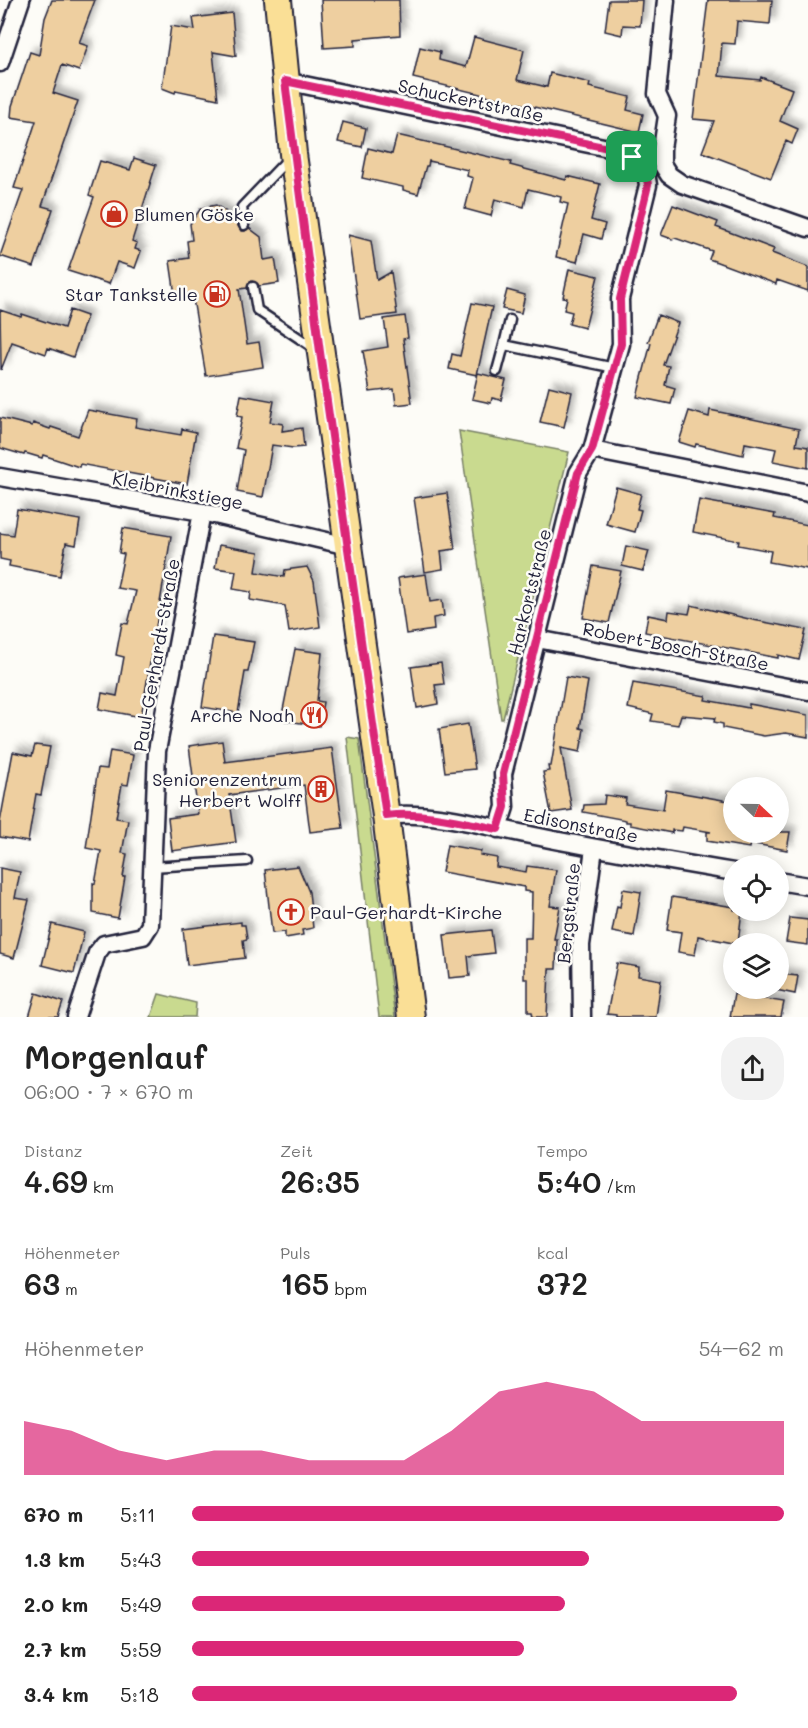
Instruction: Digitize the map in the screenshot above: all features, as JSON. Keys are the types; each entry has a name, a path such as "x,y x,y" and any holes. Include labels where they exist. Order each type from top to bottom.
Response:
{"main road":[{"path":"278,0 293,154 386,816 411,1017"}],"street":[{"path":"0,63 21,0"},
{"path":"666,0 657,94 667,116 662,164 669,175 682,184 808,228"},
{"name":"Schuckertstraße","path":"285,81 618,150 645,167"},
{"name":"Harkortstraße","path":"498,829 505,807 503,774 578,473 592,450 621,344 620,299 648,185 645,167"},
{"path":"592,450 808,494"},
{"name":"Kleibrinkstiege","path":"0,477 202,512 348,546"},
{"name":"Paul-Gerhardt-Straße","path":"76,1017 97,953 104,944 143,936 150,925 157,751 202,512"},
{"name":"Robert-Bosch-Straße","path":"537,639 808,691"},
{"name":"Edisonstraße","path":"386,816 406,814 435,817 723,870"},
{"name":"Bergstraße","path":"582,1017 581,945 594,848"},
{"path":"789,883 808,886"}],"lane":[{"path":"244,225 242,207 293,154"},
{"path":"253,287 257,310 320,352"},
{"path":"497,371 510,320"},
{"path":"504,345 615,368"},
{"path":"152,867 247,861"}],"green space":[{"path":"459,431 569,452 503,719 501,719"},
{"path":"347,737 359,739 395,1017 379,1017"},
{"path":"159,994 196,1003 195,1017 151,1017"}],"building":[{"path":"52,0 95,0 79,43 88,46 79,71 62,65 53,93 78,101 42,206 53,209 34,267 0,256 23,190 14,188 36,121 11,117 12,106 30,52 39,55 45,18"},
{"path":"321,0 399,0 400,35 355,39 355,46 324,48"},
{"path":"609,0 642,0 640,26 623,25 622,35 605,31"},
{"path":"708,0 772,0 770,24 737,21 735,44 722,43 719,76 760,80 761,77 792,89 780,121 798,129 792,144 786,141 771,178 702,152 714,121 693,119"},
{"path":"232,13 236,56 213,52 218,99 176,90 175,93 162,88 171,26 195,30 193,18"},
{"path":"474,37 524,50 517,80 547,87 550,73 590,83 589,87 630,97 627,110 643,114 639,132 413,78 420,47 440,52 439,60 466,67"},
{"path":"343,122 366,128 362,147 338,142"},
{"path":"397,135 511,162 510,165 566,180 567,176 600,184 591,220 605,224 601,239 584,234 577,262 556,257 568,204 560,202 561,197 528,189 524,207 495,199 491,216 465,209 473,178 467,176 468,170 429,161 418,194 403,190 403,187 362,178 368,148 392,154"},
{"name":"Blumen Göske","path":"134,158 156,165 132,241 137,243 135,249 141,251 135,268 117,262 109,284 68,271 94,197 89,195 100,161 130,170"},
{"path":"216,205 237,219 241,231 249,228 261,237 264,260 275,258 279,283 259,286 252,281 247,288 239,289 247,344 259,342 263,367 206,376 192,293 175,295 170,261 189,258 187,241 192,240 190,224 201,208"},
{"path":"673,205 718,222 716,227 774,249 772,253 808,267 808,291 777,280 776,284 709,259 712,251 661,235"},
{"path":"348,235 371,241 377,280 391,272 397,314 360,319"},
{"path":"569,269 598,276 585,328 569,324 572,312 564,310 567,298 563,297"},
{"path":"507,290 525,295 521,313 502,309"},
{"path":"472,303 492,307 477,375 449,369 452,354 460,356"},
{"path":"0,310 21,317 22,314 64,328 70,310 87,316 73,357 48,348 46,354 12,342 1,370"},
{"path":"658,315 678,323 663,365 669,366 665,385 675,388 671,404 637,397 651,343 648,342"},
{"path":"405,316 408,338 403,339 412,403 396,405 394,389 370,392 363,351 388,347 384,319"},
{"path":"478,373 506,380 501,400 492,398 491,403 472,399"},
{"path":"549,386 572,392 564,427 540,422"},
{"path":"241,395 274,401 270,422 283,424 282,431 302,428 304,447 272,445 263,497 237,492 244,450 236,448 242,417 237,416"},
{"path":"88,410 137,419 135,427 181,435 182,429 196,432 187,484 80,464 79,467 43,455 42,458 0,448 0,418 32,426 33,423 50,429 51,427 78,436"},
{"path":"710,410 799,429 796,445 808,447 808,468 773,461 776,449 745,443 743,455 679,442 689,411 709,417"},
{"path":"616,487 641,494 637,509 641,510 635,532 606,524"},
{"path":"447,493 455,549 441,551 443,569 425,572 414,498"},
{"path":"699,500 775,514 774,518 808,525 808,569 769,562 771,551 738,545 739,541 693,532"},
{"path":"17,509 80,520 76,545 66,543 60,576 9,566 10,561 0,559 0,533 13,535"},
{"path":"123,528 171,536 141,717 99,709 102,693 117,696 124,657 116,655 122,623 128,624 136,591 117,588 124,554 119,553"},
{"path":"219,545 259,552 256,572 284,577 285,570 307,567 314,581 320,627 289,632 285,606 250,600 251,592 233,589 236,571 215,568"},
{"path":"626,546 649,551 643,571 622,566"},
{"path":"593,566 621,571 609,623 583,618"},
{"path":"426,574 430,602 442,600 444,616 433,618 434,630 406,634 398,578"},
{"path":"691,605 806,630 799,660 645,632 648,615 668,619 669,611 689,614"},
{"path":"213,636 254,642 248,672 245,672 238,713 202,707"},
{"path":"295,649 322,653 317,701 323,702 319,726 281,720"},
{"path":"441,663 444,684 435,685 438,704 417,708 411,667"},
{"path":"566,677 588,681 580,728 584,729 580,752 561,748 572,810 551,813 543,772 549,771 548,766 551,766"},
{"path":"633,683 706,696 705,700 749,708 749,704 808,715 808,737 786,733 764,736 723,728 723,724 714,722 715,718 681,715 678,725 651,721 653,714 628,708"},
{"path":"468,724 475,769 445,772 439,729"},
{"path":"222,741 225,762 332,748 343,828 310,832 304,785 229,795 236,842 172,851 168,818 198,814 189,746"},
{"path":"35,745 50,747 41,795 36,794 28,842 0,837 0,822 13,752 32,756"},
{"path":"110,751 133,755 128,785 122,784 116,818 128,820 122,853 127,854 123,877 125,877 118,918 93,913 93,883 95,884 101,851 86,848 98,768 107,769"},
{"path":"666,790 723,800 723,843 750,843 749,848 707,841 707,832 711,832 683,827 682,831 672,830 672,833 630,825 630,822 626,820 583,812 584,805 604,804 605,795 626,798 625,804 663,810"},
{"path":"750,843 788,843 787,850"},
{"path":"447,845 481,851 480,855 497,858 496,867 526,872 527,866 556,870 550,906 560,907 554,939 557,939 556,969 549,969 547,1017 533,1017 532,1012 528,1012 528,979 524,979 524,938 531,938 532,892 524,891 524,887 442,872"},
{"path":"298,866 309,892 313,928 302,930 303,935 285,938 285,932 272,933 265,870"},
{"path":"0,868 20,872 15,898 29,900 14,958 0,954"},
{"path":"623,889 641,892 634,936 612,932"},
{"path":"672,897 723,905 723,921 741,921 739,933 723,933 723,941 698,936 695,955 678,952 681,932 667,930"},
{"path":"790,918 808,920 808,945 789,942 788,933"},
{"path":"241,922 241,925 245,925 247,939 243,940 245,958 187,965 183,929"},
{"path":"52,924 84,932 74,973 42,965"},
{"path":"491,930 494,953 468,956 470,976 449,978 444,935"},
{"path":"617,963 639,967 638,976 661,980 656,1017 616,1017 616,1015 607,1014"},
{"path":"789,975 798,976 795,994 789,993"},
{"path":"36,993 63,1002 58,1017 29,1017"},
{"path":"733,999 765,999 784,1002 781,1017 730,1017"}],"place":[{"name":"Blumen Göske","path":"114,214"},
{"name":"Star Tankstelle","path":"217,294"},
{"name":"Arche Noah","path":"314,715"},
{"name":"Seniorenzentrum Herbert Wolff","path":"321,789"},
{"name":"Paul-Gerhardt-Kirche","path":"291,912"}],"route":[{"path":"285,81 618,150 632,157 645,167 648,185 620,299 621,344 592,450 578,473 503,774 505,807 498,829 435,817 406,814 386,816 320,352 285,81"}]}
